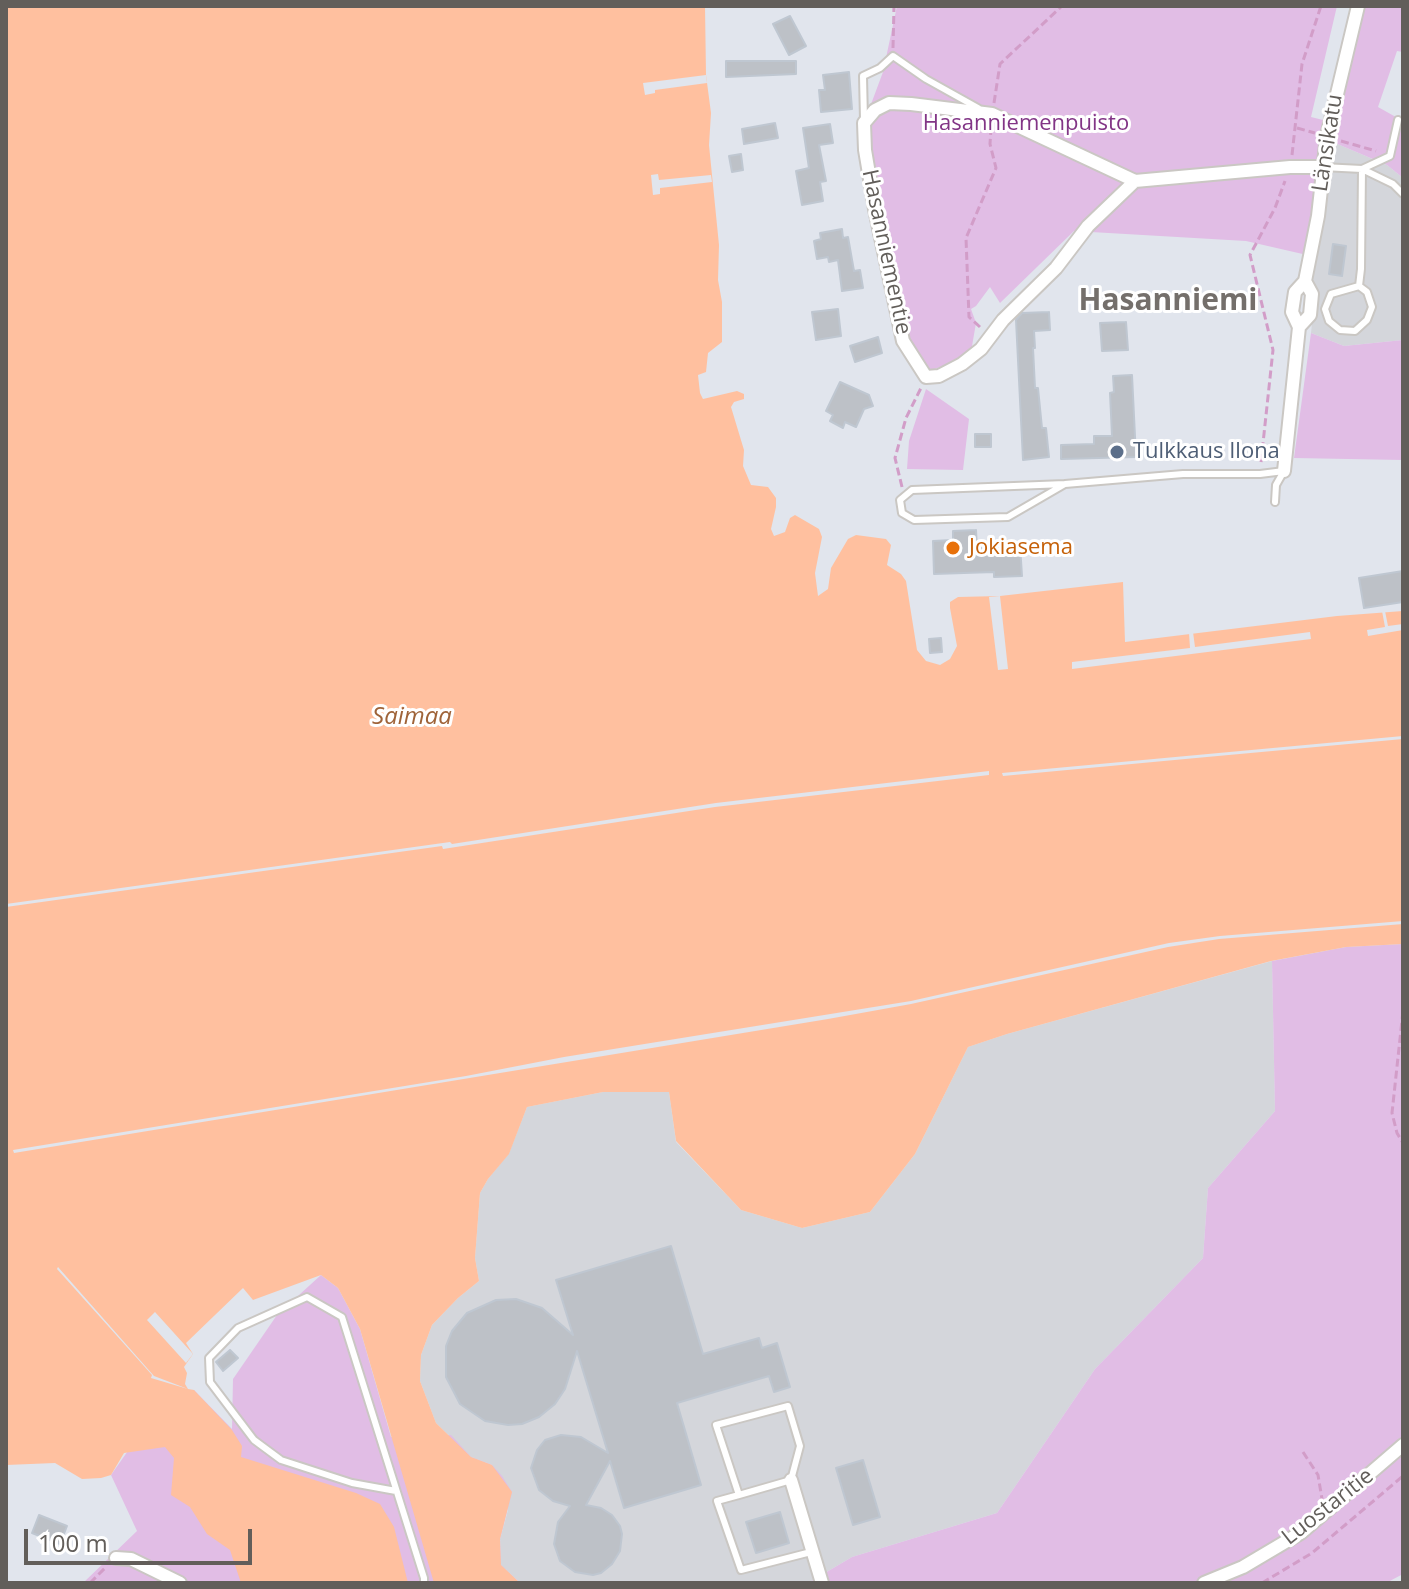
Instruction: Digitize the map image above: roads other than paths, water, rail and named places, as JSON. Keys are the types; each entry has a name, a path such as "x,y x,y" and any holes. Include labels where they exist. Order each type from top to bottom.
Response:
{"street":[{"name":"Länsikatu","path":"1284,471 1299,327 1292,312 1295,292 1307,284 1327,136 1358,6"},
{"path":"864,123 875,110 889,103 992,114 1135,181 1322,167"},
{"name":"Hasanniementie","path":"864,123 865,150 903,341 926,377 939,376 981,349 1003,320 1056,268 1088,226 1135,181"},
{"name":"Luostaritie","path":"1204,1583 1243,1567 1302,1532 1403,1445"},
{"path":"791,1480 822,1583"},
{"path":"116,1558 131,1559 180,1583"}],"lane":[{"path":"864,123 863,76 880,68 893,56 956,97 992,114"},
{"path":"1362,169 1390,156 1398,120"},
{"path":"1322,167 1362,169 1393,184 1403,194"},
{"path":"1359,286 1362,169"},
{"path":"1307,284 1331,294 1359,286"},
{"path":"1331,294 1325,309 1329,321 1340,330 1355,331 1367,320 1372,307 1367,292 1359,286"},
{"path":"1065,484 1008,517 914,520 902,513 900,500 912,490 1284,471"},
{"path":"1275,502 1276,485 1284,471"},
{"path":"396,1491 352,1483 281,1460 254,1440 210,1382 209,1358 238,1328 307,1297 342,1317 396,1491 424,1583"},
{"path":"739,1495 716,1425 788,1406 800,1446 791,1480 739,1495 717,1501 741,1570 811,1552"}],"water":[{"name":"Saimaa","path":"6,6 705,6 706,75 711,113 709,145 719,245 722,342 708,353 706,372 698,375 700,393 703,399 737,391 744,394 744,399 734,402 731,407 744,450 743,466 751,485 768,487 776,498 771,529 774,536 785,532 790,518 795,515 819,529 822,537 815,573 818,596 828,589 831,568 848,539 856,535 886,539 891,545 887,565 906,581 917,650 926,661 940,665 950,659 957,646 950,602 958,597 1000,596 1123,582 1125,642 1403,611 1403,944 1346,947 1271,961 968,1047 915,1154 870,1212 802,1228 741,1210 676,1141 669,1092 603,1092 527,1107 509,1154 480,1193 475,1258 479,1281 432,1325 421,1355 420,1381 436,1423 471,1457 492,1465 512,1492 500,1539 501,1565 520,1583 434,1583 360,1329 338,1288 321,1275 253,1300 243,1288 186,1343 193,1354 184,1367 187,1373 185,1384 232,1430 242,1446 241,1457 356,1493 380,1504 394,1527 408,1583 241,1583 230,1550 207,1534 190,1507 171,1495 174,1458 165,1447 124,1453 111,1475 101,1478 82,1479 55,1463 6,1465"}],"place":[{"name":"Tulkkaus Ilona","path":"1117,452"},
{"name":"Jokiasema","path":"953,548"}],"district":[{"name":"Hasanniemi","path":"1168,301"}],"park label":[{"name":"Hasanniemenpuisto","path":"1026,124"}]}
